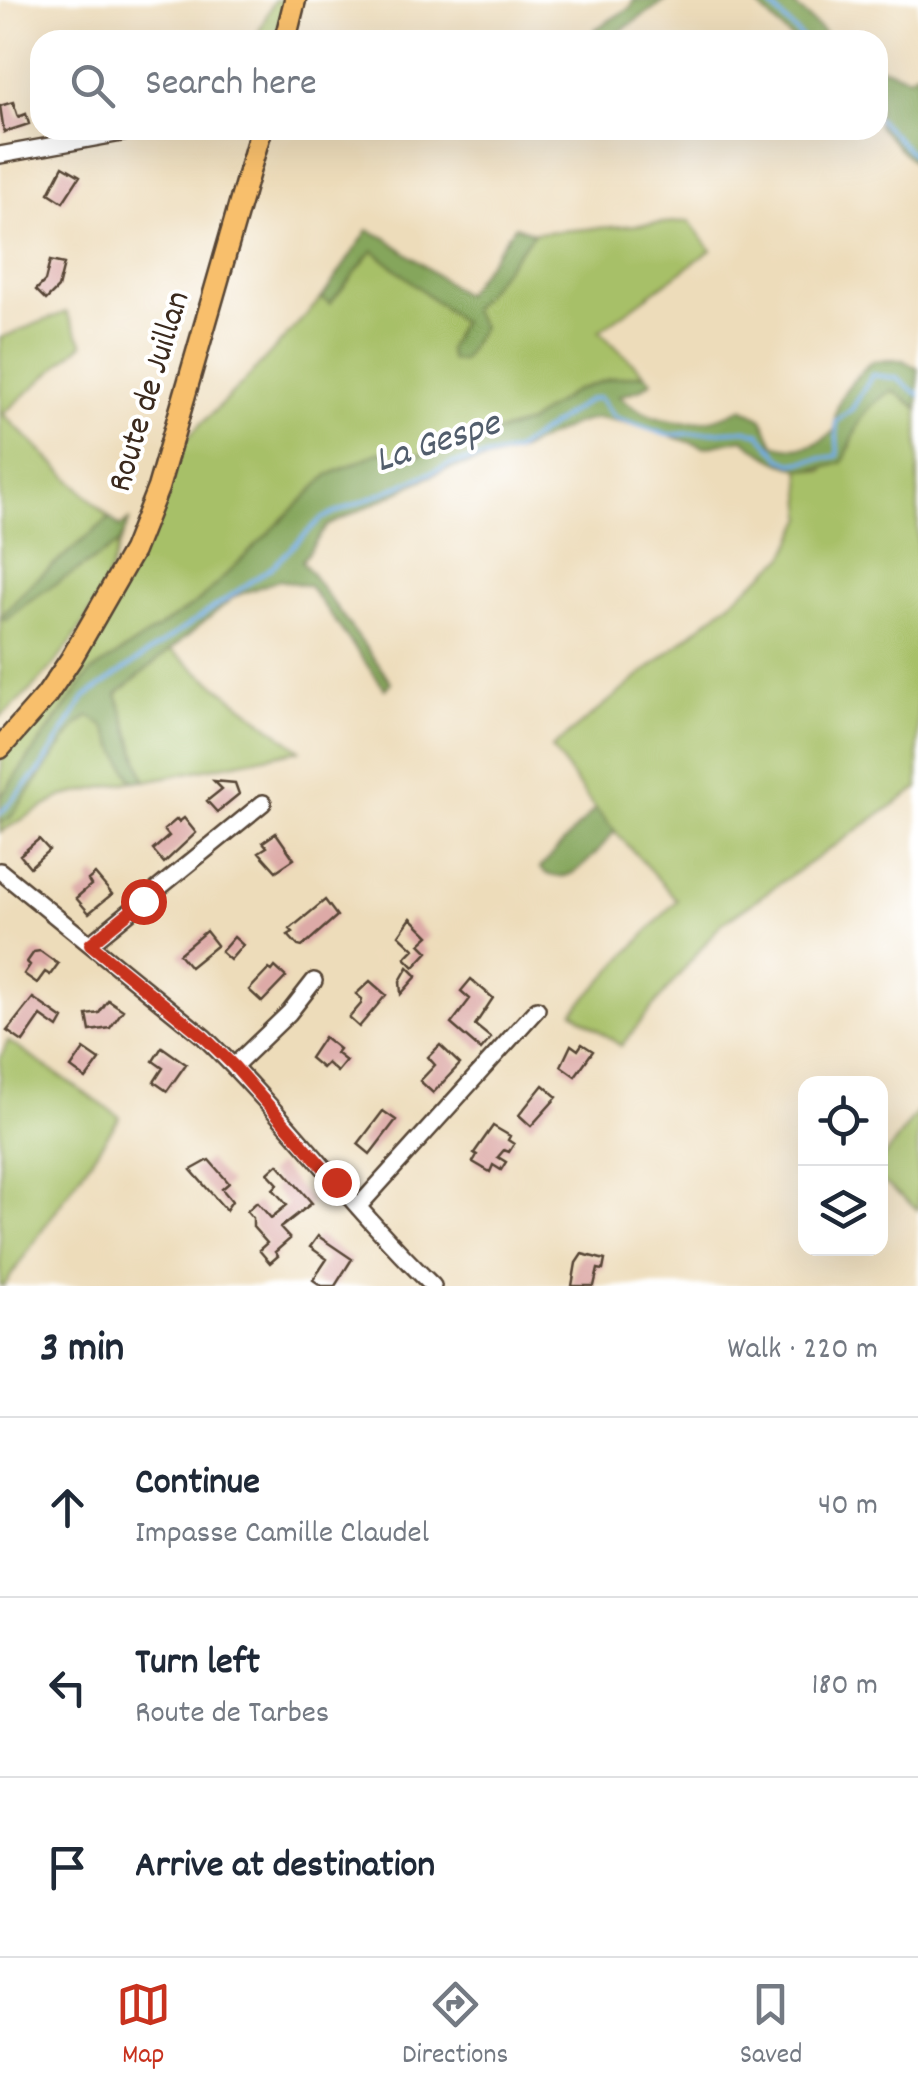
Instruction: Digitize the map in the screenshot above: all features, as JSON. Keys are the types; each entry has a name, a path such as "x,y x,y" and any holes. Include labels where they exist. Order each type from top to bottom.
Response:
{"main road":[{"path":"288,30 296,0"},
{"name":"Route de Juillan","path":"0,748 46,696 71,659 133,551 158,488 258,140"},
{"name":"Route de Juillan","path":"0,724 24,708 71,659"}],"street":[{"path":"0,155 83,140"},
{"path":"90,944 263,803"},
{"path":"0,871 204,1037 433,1286"},
{"path":"234,1066 289,1013 314,982"},
{"path":"358,1207 537,1009"}],"green space":[{"path":"274,0 287,0 279,30 260,30"},
{"path":"633,0 666,0 622,30 594,30 631,7"},
{"path":"752,0 789,0 821,30 783,30"},
{"path":"888,70 909,77 918,71 918,167 888,136"},
{"path":"689,221 711,250 599,331 645,374 612,378 574,391 528,423 397,461 247,558 199,601 152,633 69,701 0,798 2,756 89,647 149,540 184,441 322,298 329,303 373,250 461,322 534,233"},
{"path":"515,226 534,233 471,309 482,327 462,361 451,360 448,349 461,322 373,250 330,304 322,298 368,230 386,238 464,295"},
{"path":"66,312 83,344 3,414 110,518 32,583 0,617 0,338"},
{"path":"903,360 918,369 918,408 893,390 865,413 843,462 829,467 790,466 743,439 704,447 641,426 597,418 574,424 517,452 441,471 327,526 302,561 391,682 385,689 309,586 279,580 235,596 117,694 145,781 133,781 105,727 89,716 76,726 10,818 0,824 0,798 90,673 199,601 328,475 382,451 397,461 528,423 574,391 612,378 645,374 652,381 619,396 648,414 695,422 742,408 762,419 774,444 807,446 835,430 840,400 872,361"},
{"path":"893,390 918,408 918,788 721,924 621,1046 573,1012 677,900 595,809 552,748 785,557 804,517 800,468 822,471 850,448 857,423 874,402"},
{"path":"110,518 120,527 130,519 120,543 5,620 0,618 32,583"},
{"path":"120,543 100,593 73,639 39,681 0,717 0,618 6,620 30,600"},
{"path":"169,649 300,750 145,781 117,694"},
{"path":"89,716 105,727 133,781 63,796 0,832 0,824 10,818 76,726"},
{"path":"595,809 615,831 591,858 561,877 540,868"},
{"path":"8,1041 120,1117 4,1286 0,1286 0,1059"},
{"path":"918,1111 918,1210 888,1186 888,1152"}],"building":[{"path":"13,102 18,117 26,114 29,124 4,132 0,106"},
{"path":"63,166 80,176 63,202 49,193"},
{"path":"50,261 64,264 58,288 46,300 36,290 45,281"},
{"path":"214,781 235,783 239,794 217,812 207,801 222,789"},
{"path":"184,818 196,833 164,863 153,850 169,836 164,830"},
{"path":"276,833 294,859 276,871 259,852 267,847 263,842"},
{"path":"39,839 49,850 30,867 20,855"},
{"path":"95,874 112,894 89,913 76,898 91,885 88,880"},
{"path":"325,900 337,916 302,947 298,946 288,935 293,932 290,929"},
{"path":"411,918 429,936 420,944 428,952 414,967 405,958 414,949 399,935"},
{"path":"206,931 217,945 190,967 179,954"},
{"path":"234,937 243,945 230,960 221,952"},
{"path":"40,951 58,964 37,983 24,974 30,965 27,962 34,952"},
{"path":"275,967 286,977 262,1002 249,990"},
{"path":"408,967 417,976 401,994 400,981"},
{"path":"471,979 493,998 475,1025 491,1038 481,1050 451,1024 470,999 461,991"},
{"path":"370,981 386,995 359,1027 349,1018 361,1004 362,999 356,994"},
{"path":"33,998 63,1019 58,1028 41,1016 23,1042 7,1031"},
{"path":"108,1000 123,1010 110,1028 90,1031 87,1015 99,1013"},
{"path":"324,1037 346,1061 337,1072 327,1063 322,1068 310,1058"},
{"path":"582,1044 593,1051 575,1076 561,1066 571,1045 578,1050"},
{"path":"440,1045 460,1064 433,1093 420,1081 435,1065 428,1057"},
{"path":"162,1047 186,1064 167,1091 154,1082 163,1068 153,1061"},
{"path":"84,1049 100,1060 86,1079 71,1068"},
{"path":"543,1085 557,1097 531,1126 519,1115"},
{"path":"383,1111 396,1120 370,1154 358,1144"},
{"path":"493,1126 510,1136 508,1140 514,1144 509,1152 504,1150 498,1157 506,1162 501,1170 493,1165 490,1172 473,1162 477,1155 474,1153"},
{"path":"209,1160 229,1183 222,1189 232,1201 226,1210 191,1170"},
{"path":"278,1164 312,1203 280,1228 290,1239 275,1252 278,1256 270,1263 259,1250 267,1243 253,1227 253,1218 247,1211 257,1202 271,1218 287,1205 273,1189 278,1184 268,1173"},
{"path":"318,1236 352,1259 335,1286 322,1286 313,1280 327,1259 310,1247"},
{"path":"582,1254 605,1260 594,1286 572,1286 576,1263"}],"waterway":[{"path":"765,0 794,30"},
{"path":"888,129 918,160"},
{"name":"La Gespe","path":"0,814 40,770 85,697 272,567 321,519 451,464 513,452 588,400 599,398 614,417 667,435 746,430 760,434 781,458 792,463 838,456 836,422 852,409 872,375 896,378 918,394"}],"route":[{"path":"143,901 90,944 234,1066 336,1182"}]}
